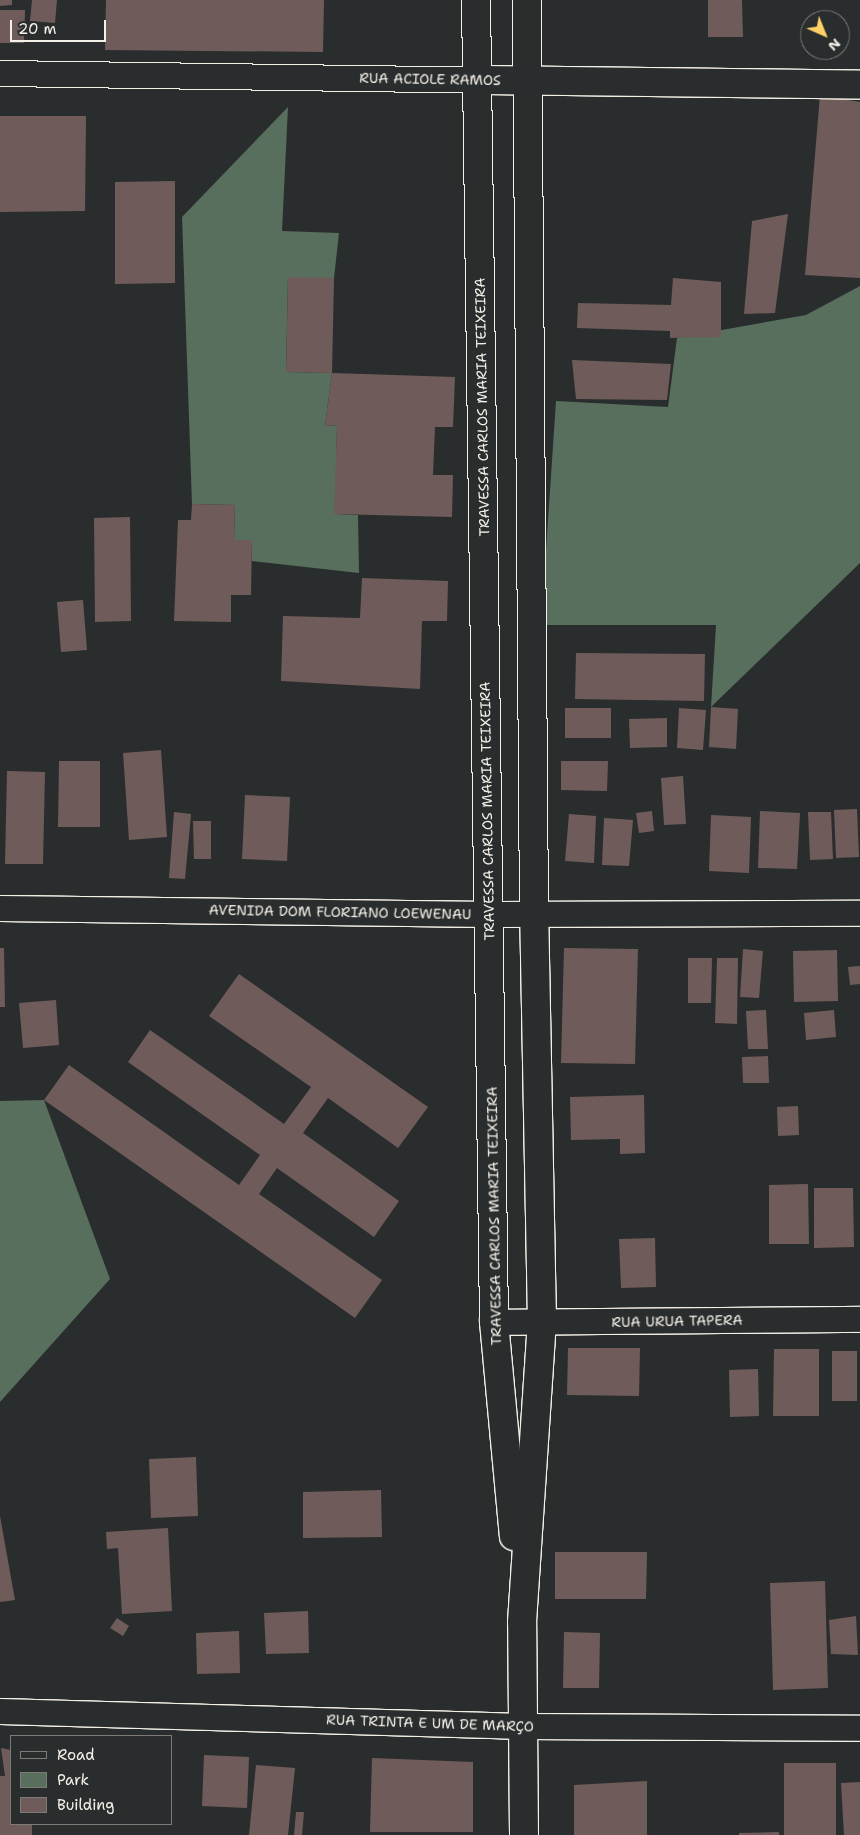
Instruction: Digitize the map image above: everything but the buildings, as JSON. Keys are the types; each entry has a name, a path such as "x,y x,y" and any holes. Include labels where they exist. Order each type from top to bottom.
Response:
{"main road":[{"name":"TRAVESSA CARLOS MARIA TEIXEIRA","path":"476,0 494,1322 522,1622"},
{"name":"TRAVESSA CARLOS MARIA TEIXEIRA","path":"524,1835 522,1622 542,1322 534,912 527,0"},
{"name":"RUA ACIOLE RAMOS","path":"477,80 860,85"}],"street":[{"name":"RUA ACIOLE RAMOS","path":"0,73 477,80"},
{"name":"AVENIDA DOM FLORIANO LOEWENAU","path":"0,908 488,914 534,912 860,913"},
{"name":"RUA URUA TAPERA","path":"494,1322 860,1319"},
{"name":"RUA TRINTA E UM DE MARÇO","path":"0,1712 522,1726 860,1728"}],"green space":[{"path":"288,107 282,231 339,233 334,278 288,278 286,372 332,373 325,426 337,425 335,514 358,515 359,573 252,561 252,540 234,540 235,505 192,504 182,217"},
{"path":"860,286 860,563 711,707 716,625 541,625 556,401 668,407 677,338 806,315"},
{"path":"44,1100 110,1279 0,1402 0,1101"}]}
